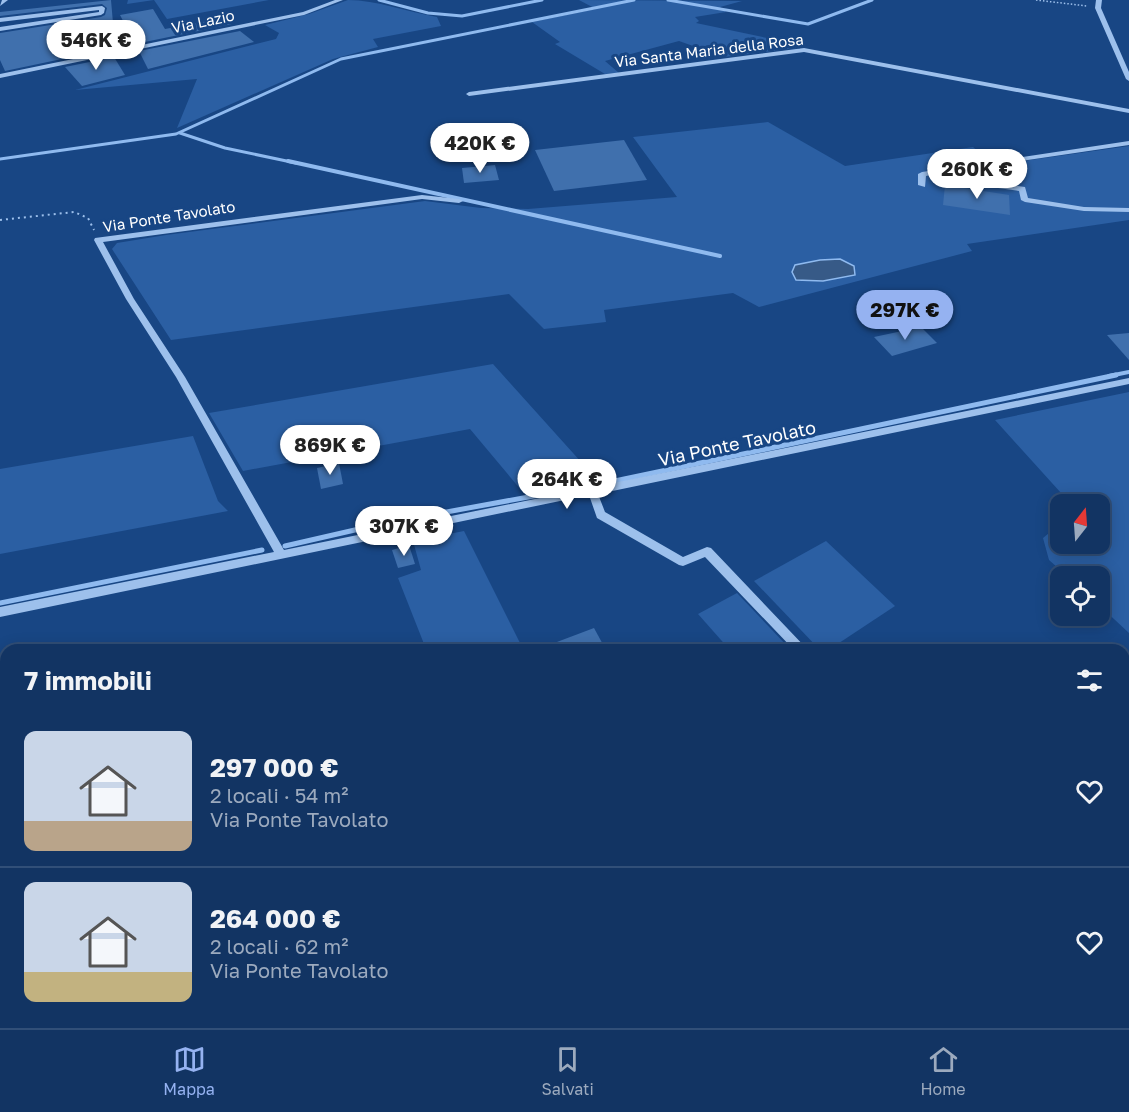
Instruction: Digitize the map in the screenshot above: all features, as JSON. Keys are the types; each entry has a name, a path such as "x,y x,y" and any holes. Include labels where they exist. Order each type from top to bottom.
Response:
{"street":[{"path":"0,4 5,0"},
{"name":"Via Lazio","path":"0,76 304,13 340,0"},
{"path":"1099,0 1098,8 1129,79"},
{"path":"0,20 102,8 101,13 0,29"},
{"name":"Via Santa Maria della Rosa","path":"469,94 804,50 1129,111"},
{"path":"922,185 922,174 1129,143"},
{"path":"940,171 962,181 1022,189 1025,201 1084,209 1129,210"},
{"name":"Via Ponte Tavolato","path":"281,555 180,377 130,299 99,240 422,197 459,201"},
{"name":"Via Ponte Tavolato","path":"0,612 1129,381"},
{"path":"592,491 601,515 683,562 707,551 796,644"}],"path":[{"path":"1036,0 1098,8"},
{"path":"0,220 74,212 88,218 99,240"}],"shaded area":[{"path":"128,0 154,0 127,4"},
{"path":"154,0 269,0 167,19"},
{"path":"348,0 381,4 437,17 441,26 373,39 378,47 333,59 177,128 197,79 75,90 276,39 279,33 265,25 309,14"},
{"path":"579,0 742,1 720,7 726,12 695,17 699,21 696,23 786,42 797,48 724,57 679,41 605,61 619,73 605,74 555,44 560,42 532,22 596,9"},
{"path":"768,122 845,166 973,147 994,165 1129,146 1129,220 967,244 972,251 759,307 733,293 604,310 606,322 544,329 509,294 171,340 112,249 117,243 166,235 425,201 481,208 528,209 677,197 633,137"},
{"path":"840,259 854,266 855,275 823,281 796,280 792,272 795,265"},
{"path":"493,364 600,483 526,496 470,429 243,471 209,413"},
{"path":"1129,392 1129,633 1110,615 1110,566 1056,566 1049,560 1043,538 1050,532 1050,554 1110,554 1110,494 1062,494 995,420"},
{"path":"193,436 218,501 228,511 0,554 0,469"},
{"path":"464,531 520,644 424,644 398,578 421,570 413,541"},
{"path":"826,541 895,606 838,644 814,644 754,581"},
{"path":"737,593 785,644 725,644 698,614"}],"building":[{"path":"111,0 113,23 95,26 109,49 5,71 0,60 0,33 101,17 105,15 107,8 102,4 0,16 0,12"},
{"path":"153,9 165,29 224,18 232,24 135,44 120,15"},
{"path":"240,31 254,42 148,69 139,51"},
{"path":"114,57 125,75 82,86 65,67"},
{"path":"624,140 647,180 554,191 535,150"},
{"path":"495,165 499,180 464,183 462,168"},
{"path":"945,185 1009,195 1010,215 943,205"},
{"path":"921,327 937,343 892,356 874,337"},
{"path":"1129,333 1129,360 1107,335"},
{"path":"339,463 343,484 321,489 317,468"},
{"path":"409,545 415,564 398,568 392,550"},
{"path":"594,628 603,644 552,644"}],"waterway":[{"path":"379,0 428,13 462,16 542,0"},
{"path":"0,159 176,134 341,59 634,0"},
{"path":"668,0 808,24 872,0"},
{"path":"180,133 225,148 296,163"},
{"path":"288,161 720,256"},
{"path":"1109,376 1129,372"},
{"path":"285,546 381,524 610,482 1116,375"},
{"path":"0,603 262,550"}]}
